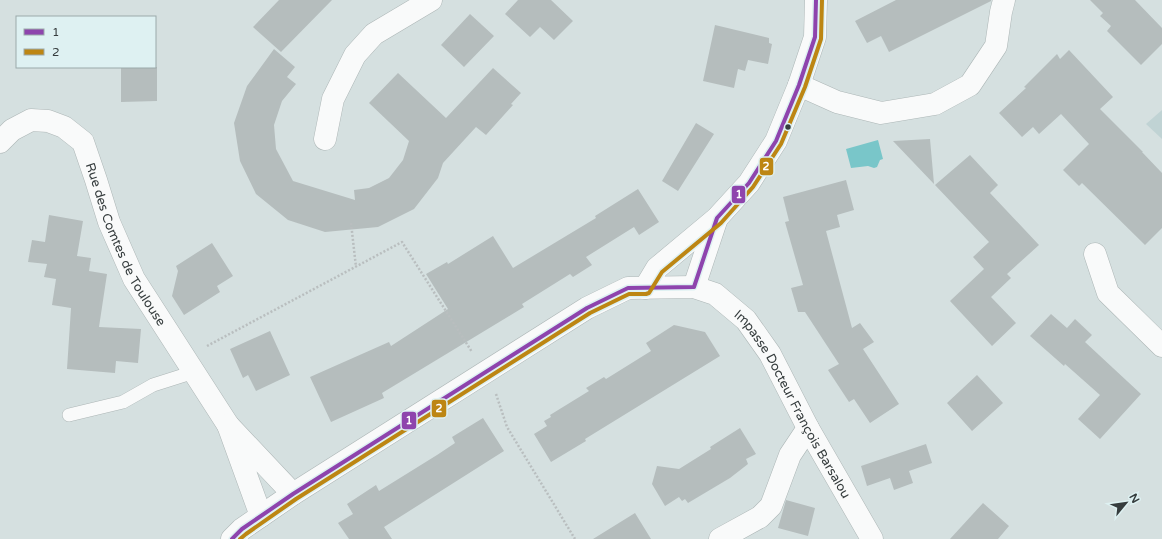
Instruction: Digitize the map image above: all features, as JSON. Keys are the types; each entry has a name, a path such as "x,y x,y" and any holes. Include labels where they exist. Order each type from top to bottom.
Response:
{"street":[{"path":"325,139 333,99 355,55 374,34 431,0"},
{"path":"645,288 657,268 717,218 749,183 776,141 799,85 815,37 816,0"},
{"path":"799,85 837,102 881,113 935,104 970,84 996,46 1004,0"},
{"name":"Rue des Comtes de Toulouse","path":"0,142 12,130 31,120 48,121 64,127 83,142 109,222 134,279 228,425 294,494"},
{"path":"694,287 717,218"},
{"path":"1095,254 1108,293 1162,346"},
{"name":"Impasse Docteur François Barsalou","path":"232,539 242,529 294,494 587,308 628,288 694,287 715,294 746,320 770,354 808,428 872,539"},
{"name":"Rue des Comtes de Toulouse","path":"228,425 261,516"},
{"path":"720,539 760,517 771,506 790,455 808,428"}],"lane":[{"path":"69,414 124,402 189,365"}],"path":[{"path":"351,223 356,267"},
{"path":"189,365 356,267 402,242 485,373 496,393 507,427 575,539"}],"shaded area":[{"path":"1162,110 1162,139 1146,124"}],"water":[{"path":"878,140 883,159 880,160 877,167 874,168 868,166 851,168 846,149"}],"building":[{"path":"279,0 332,0 281,52 253,27"},
{"path":"518,0 551,0 573,21 554,40 540,27 530,37 505,14"},
{"path":"896,0 991,1 889,52 881,36 867,43 855,21"},
{"path":"1090,0 1135,0 1162,28 1162,44 1141,65 1107,31 1111,26 1100,16 1103,13"},
{"path":"470,14 494,36 464,67 441,45"},
{"path":"715,25 769,38 769,43 772,44 768,64 748,60 745,71 738,69 734,88 703,81"},
{"path":"274,49 295,67 287,77 296,84 282,101 274,125 276,149 293,181 355,200 354,190 369,188 389,178 403,160 409,141 369,103 398,73 446,118 493,68 521,93 511,104 513,105 486,135 476,127 443,163 438,178 414,209 378,227 325,232 288,220 256,194 240,161 234,123 247,86"},
{"path":"1069,50 1113,97 1100,109 1162,173 1162,228 1145,245 1082,183 1079,186 1063,170 1089,144 1061,114 1039,134 1033,127 1022,137 999,113 1026,88 1024,87 1057,54 1060,59"},
{"path":"157,67 157,101 121,102 121,68"},
{"path":"696,123 714,134 678,191 662,181"},
{"path":"930,139 934,184 893,141"},
{"path":"970,155 998,185 990,193 1039,245 1007,274 1011,278 991,297 1016,323 992,346 950,301 984,269 973,257 989,242 935,185"},
{"path":"846,180 854,210 837,215 840,227 826,231 852,328 860,323 874,342 863,349 899,404 870,423 854,399 849,402 828,370 839,364 805,312 798,312 791,288 803,285 785,222 789,221 783,197"},
{"path":"638,189 659,222 639,235 634,227 586,257 592,265 573,277 570,274 522,304 524,307 382,393 384,398 331,422 310,377 389,342 391,346 448,309 426,274 447,262 448,264 493,236 513,268 596,218 595,216"},
{"path":"49,215 83,221 77,256 91,258 89,271 107,274 99,327 141,329 138,363 116,361 115,373 67,369 71,308 52,305 56,279 44,277 47,264 28,262 32,240 45,242"},
{"path":"212,243 233,276 217,286 220,292 184,315 172,296 178,271 176,266"},
{"path":"1051,314 1067,328 1075,319 1092,335 1085,342 1141,394 1100,439 1078,419 1100,395 1030,336"},
{"path":"674,325 705,332 720,356 585,439 586,441 551,462 534,434 547,426 544,421 551,417 550,415 589,391 586,388 604,377 606,379 651,351 646,343"},
{"path":"270,331 290,375 256,391 248,375 243,378 230,349"},
{"path":"977,375 1003,403 972,431 947,403"},
{"path":"483,418 504,451 384,527 392,539 349,539 338,523 353,514 347,504 376,485 379,491 437,455 455,443 452,437"},
{"path":"740,428 756,454 746,459 748,464 730,478 688,503 685,499 682,501 679,497 665,506 652,484 657,466 679,469 711,449 710,447"},
{"path":"926,444 932,463 909,471 913,483 894,490 890,478 867,486 861,466"},
{"path":"786,500 815,508 808,536 778,528"},
{"path":"983,503 1009,526 998,539 950,539"},
{"path":"635,513 651,539 593,539"}],"transit line":[{"name":"1","path":"232,539 242,529 293,494 587,308 628,288 694,287 717,218 749,183 776,141 799,85 815,37 816,0"},
{"name":"2","path":"240,539 296,499 590,313 629,294 649,293 662,272 721,223 753,187 781,144 805,87 821,39 822,0"}]}
